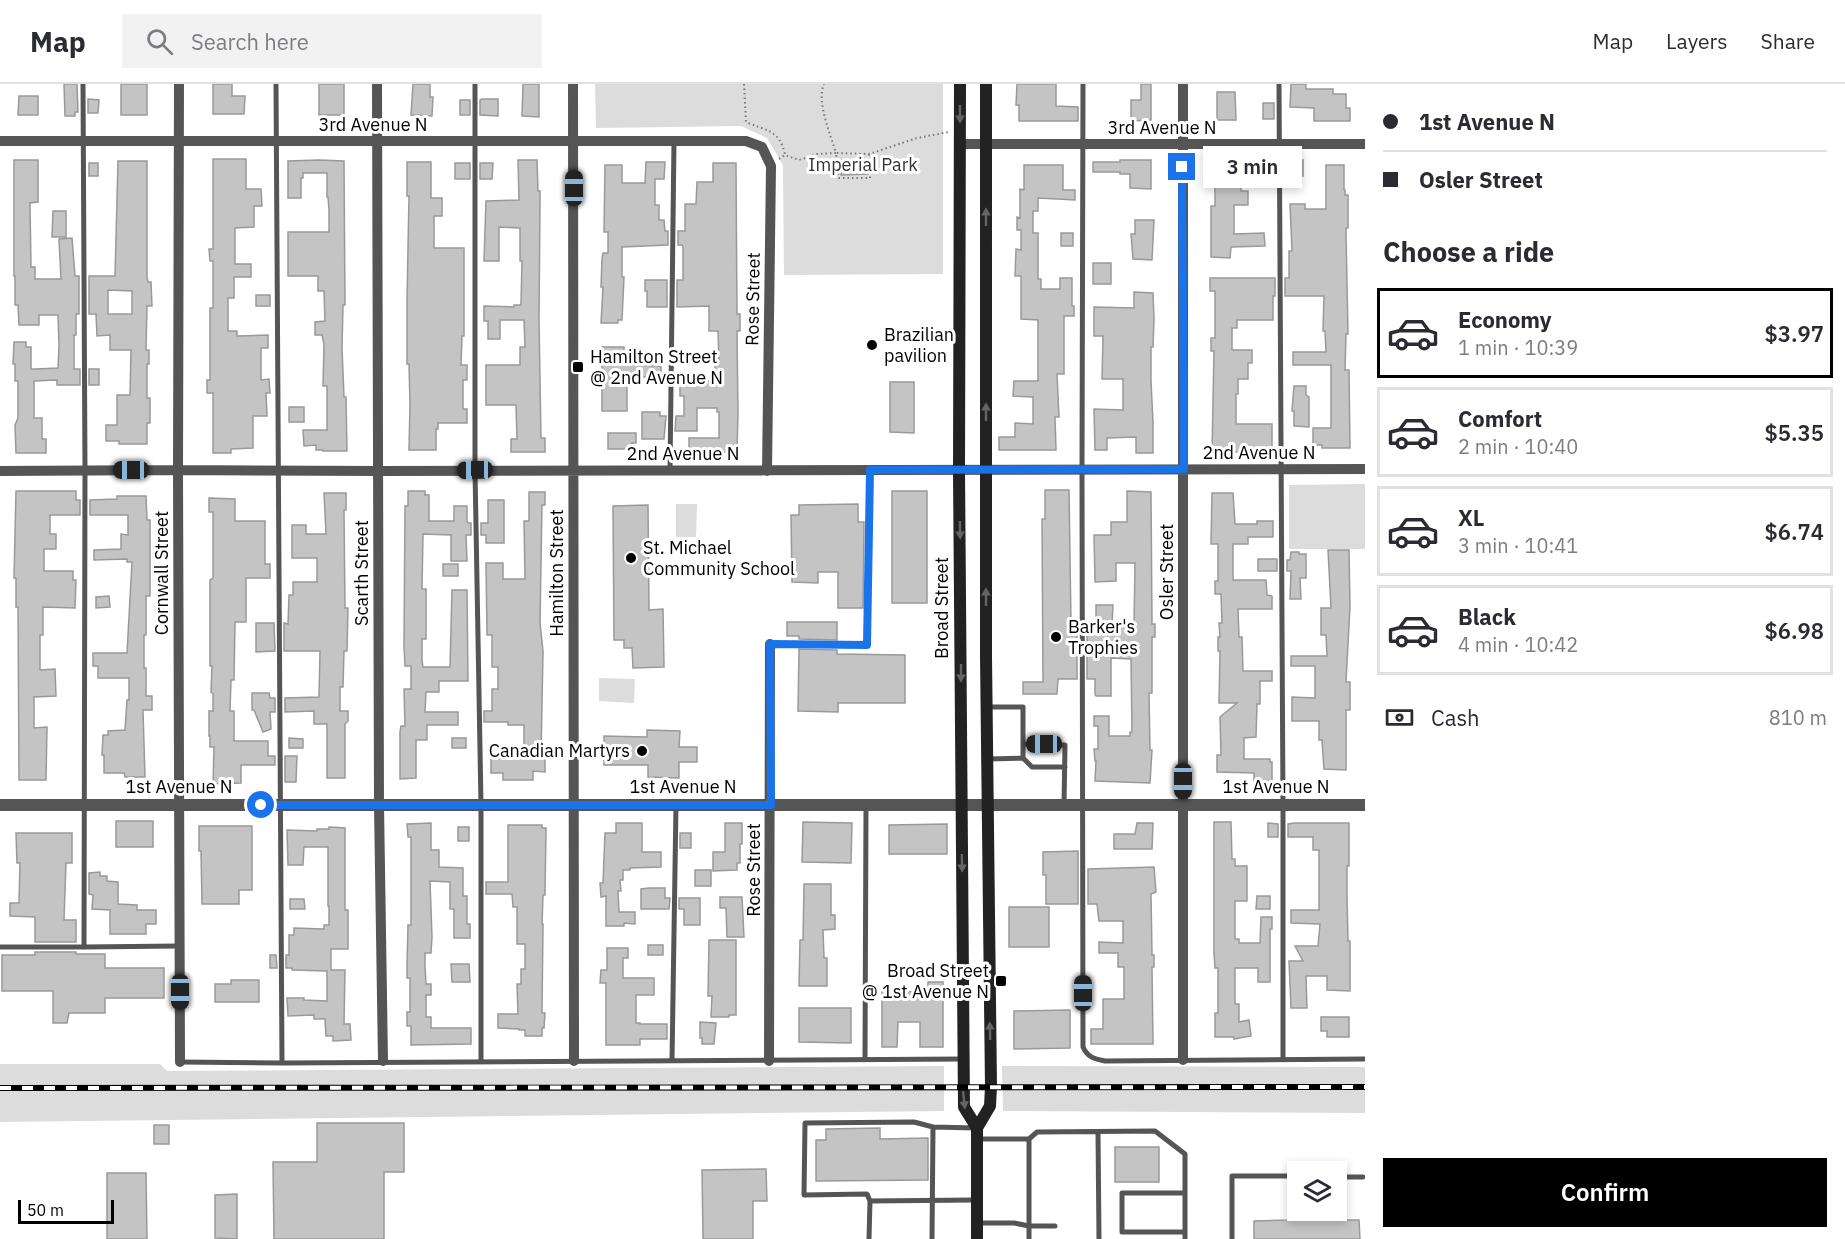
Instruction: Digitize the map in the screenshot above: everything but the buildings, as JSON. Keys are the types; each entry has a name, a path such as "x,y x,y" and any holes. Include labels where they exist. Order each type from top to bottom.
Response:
{"main road":[{"name":"Broad Street","path":"960,84 959,471 964,1107 977,1134"},
{"name":"Broad Street","path":"977,1239 977,1134 990,1106 991,1087 986,759 986,84"}],"street":[{"name":"Cornwall Street","path":"179,84 177,470 180,1062"},
{"name":"Scarth Street","path":"377,84 379,805 383,1061"},
{"name":"Hamilton Street","path":"573,84 574,1061"},
{"name":"Osler Street","path":"1183,84 1183,1060"},
{"name":"3rd Avenue N","path":"960,138 986,144 1365,144"},
{"name":"3rd Avenue N","path":"0,141 746,141 762,147 771,166"},
{"name":"Rose Street","path":"767,471 771,166"},
{"name":"2nd Avenue N","path":"0,471 1365,469"},
{"name":"Rose Street","path":"769,1061 770,644"},
{"name":"1st Avenue N","path":"0,805 1365,805"}],"lane":[{"path":"83,84 84,947"},
{"path":"276,84 282,1063"},
{"path":"475,84 475,470 481,805 481,1061"},
{"path":"1083,84 1083,1047 1092,1058 1105,1060 1365,1059"},
{"path":"1279,84 1283,1059"},
{"path":"670,470 674,141"},
{"path":"770,644 867,645 870,470"},
{"path":"986,707 1023,707 1023,758 1032,767 1065,767"},
{"path":"1023,744 1065,745 1064,805"},
{"path":"986,759 1023,758"},
{"path":"672,1061 676,805"},
{"path":"865,1060 866,805"},
{"path":"0,947 179,946"},
{"path":"180,1062 964,1059"},
{"path":"869,1239 870,1201 867,1194 804,1195 805,1123 914,1122 977,1134 1029,1139 1037,1132 1155,1131 1185,1154 1185,1193 1185,1236 1122,1232 1122,1193 1185,1193"},
{"path":"932,1239 933,1127"},
{"path":"1098,1132 1099,1239"},
{"path":"1029,1139 1029,1239"},
{"path":"1232,1239 1233,1176 1287,1176"},
{"path":"1347,1177 1363,1177"},
{"path":"870,1201 977,1200"},
{"path":"977,1223 1055,1226"},
{"path":"1090,1226 1099,1226"}],"path":[{"path":"744,84 746,122 763,127 772,133 782,142 785,155"},
{"path":"824,84 821,90 825,120 836,153 839,178 870,178 868,154"},
{"path":"785,155 799,160 817,154 868,154 917,138 946,132 960,138"},
{"path":"771,166 785,155"}],"green space":[{"name":"Imperial Park","path":"595,84 943,84 943,274 784,275 783,165 767,138 741,126 596,128"},
{"path":"1365,484 1365,549 1289,549 1289,485"},
{"path":"676,504 697,504 696,537 676,537"},
{"path":"599,678 635,679 634,703 599,701"},
{"path":"0,1064 160,1064 167,1071 944,1066 944,1111 0,1122"},
{"path":"1002,1066 1365,1067 1365,1113 1003,1111"}],"railway":[{"path":"0,1088 1365,1087"}],"place":[{"name":"Brazilian pavilion","path":"872,345"},
{"name":"Hamilton Street @ 2nd Avenue N","path":"578,367"},
{"name":"St. Michael Community School","path":"631,558"},
{"name":"Barker's Trophies","path":"1056,637"},
{"name":"Canadian Martyrs","path":"642,751"},
{"name":"Broad Street @ 1st Avenue N","path":"1001,981"}],"route":[{"path":"261,805 771,805 770,644 867,645 870,470 1184,469 1182,167"}]}
